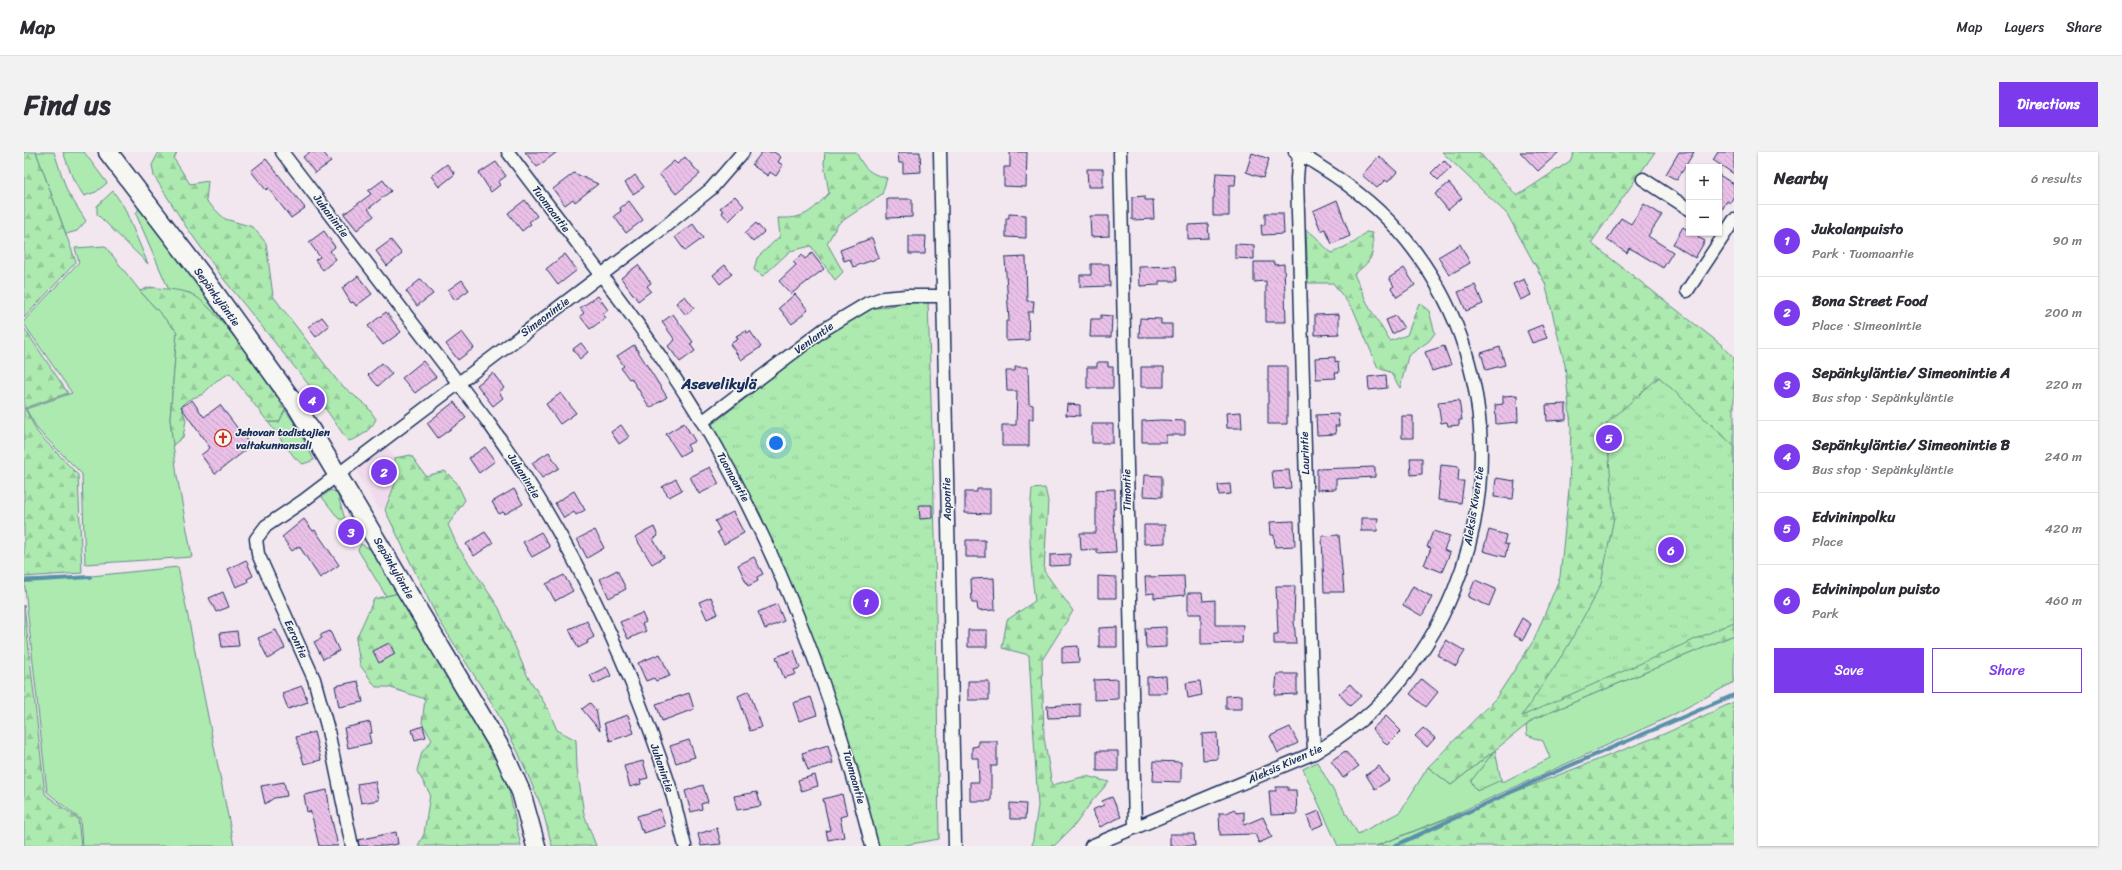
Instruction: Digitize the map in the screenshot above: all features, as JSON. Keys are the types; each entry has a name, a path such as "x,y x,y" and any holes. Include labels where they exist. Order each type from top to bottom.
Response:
{"main road":[{"name":"Sepänkyläntie","path":"108,152 202,275 288,394 338,472 504,754 521,792 536,846"}],"street":[{"name":"Tuomaantie","path":"508,152 601,274 654,349 702,422 754,515 820,672 843,740 872,846"},
{"name":"Simeonintie","path":"338,472 658,232 711,189 743,152"},
{"name":"Aapontie","path":"940,152 955,846"},
{"name":"Timontie","path":"1120,152 1135,827"},
{"name":"Juhanintie","path":"285,153 458,382 508,451 556,527 622,658 668,780 685,846"},
{"name":"Aleksis Kiven tie","path":"1091,846 1314,753 1337,739 1381,702 1405,674 1423,649 1453,594 1465,559 1473,527 1482,450 1481,423 1468,360 1450,309 1429,270 1396,228 1375,207 1342,180 1297,153"},
{"name":"Laurintie","path":"1297,153 1314,753"},
{"path":"1643,179 1686,207"},
{"path":"1722,231 1734,220"},
{"path":"1687,291 1719,236"},
{"name":"Venlantie","path":"702,422 823,330 868,303 884,298 906,296 942,296"},
{"name":"Eerontie","path":"338,472 303,501 266,526 256,539 258,554 314,679 327,726 352,846"}],"shaded area":[{"path":"385,444 414,485 380,510 358,474 358,467"}],"green space":[{"path":"24,152 36,152 76,262 24,318"},
{"path":"36,152 54,152 67,191 86,221 77,231 66,234"},
{"path":"63,152 84,152 107,183 96,192 84,196 73,179"},
{"path":"159,152 177,152 174,159 190,184 208,181 206,201 225,219 253,227 266,243 273,296 339,383 367,406 376,419 371,427 364,433 348,441 309,385 222,277 185,225 154,176 152,165"},
{"path":"825,152 856,152 868,170 887,178 882,194 838,224 827,243 843,272 835,280 811,246 790,251 763,276 754,270 757,258 780,236 778,218 801,216 812,210 829,193 824,164"},
{"path":"1442,152 1479,152 1517,196 1570,161 1574,152 1655,152 1591,243 1723,346 1734,358 1734,635 1534,719 1451,785 1428,767 1496,698 1534,640 1560,577 1569,489 1571,428 1565,365 1545,283 1507,214"},
{"path":"113,191 124,207 148,264 97,214 97,206"},
{"path":"139,208 213,304 246,353 210,309 190,293 169,290 136,214"},
{"path":"1306,230 1314,235 1332,253 1355,242 1366,232 1372,233 1373,247 1371,257 1365,265 1354,274 1369,307 1390,341 1407,335 1419,303 1429,311 1435,333 1429,341 1408,356 1400,388 1390,372 1378,368 1354,311 1333,283 1308,283"},
{"path":"105,246 140,291 177,332 170,419 177,476 192,557 85,564 82,474 38,430 26,409 72,393 24,324 24,321 79,262 75,248"},
{"path":"150,287 189,293 200,299 212,311 241,346 285,410 279,422 268,422 230,373 216,381 203,394 188,400 181,406 186,420 183,437 173,445 170,419 177,332 140,291"},
{"path":"928,300 935,535 939,839 900,846 876,846 825,669 760,513 710,426 824,337 870,309"},
{"path":"24,328 68,393 25,408 37,432 78,475 82,573 24,577"},
{"path":"1659,377 1734,446 1734,622 1522,716 1568,646 1601,584 1614,517 1606,424"},
{"path":"285,410 296,425 314,460 303,464 295,458 268,422 279,422"},
{"path":"411,455 426,476 445,471 457,483 465,500 448,525 458,547 499,608 527,675 548,709 557,730 576,740 577,768 584,814 596,846 552,846 542,808 518,752 493,705 437,617 385,510 396,481 394,458"},
{"path":"1045,488 1048,501 1044,571 1073,611 1042,660 1044,737 1052,785 1086,776 1109,782 1092,801 1075,825 1054,846 1032,846 1038,806 1029,655 1002,648 1007,620 1035,601 1030,545 1032,489"},
{"path":"331,490 337,493 345,519 339,519 322,497"},
{"path":"361,544 375,552 399,593 386,596 358,550"},
{"path":"178,567 234,846 82,846 80,819 47,792 24,579 82,577"},
{"path":"399,593 502,771 509,791 521,846 418,846 424,834 430,794 417,771 422,752 432,740 422,723 425,699 388,687 376,687 360,665 356,639 374,599"},
{"path":"24,605 45,794 78,819 81,846 24,846"},
{"path":"1734,635 1734,682 1669,717 1449,817 1376,846 1338,846 1303,769 1317,762 1358,834 1400,812 1428,767 1451,785 1495,750 1472,781 1505,781 1550,758 1543,741 1527,735 1526,726 1534,719"},
{"path":"1734,702 1734,846 1376,846 1664,734"},
{"path":"1495,750 1501,780 1477,791 1471,781"}],"building":[{"path":"310,152 323,152 331,162 315,173 303,157"},
{"path":"525,152 557,152 537,167"},
{"path":"762,152 774,152 781,157 778,162 783,165 776,176 770,172 768,176 752,165"},
{"path":"898,152 920,152 921,172 903,173 903,163 899,163"},
{"path":"1010,152 1027,152 1026,187 1004,186 1004,167 1010,167"},
{"path":"1520,152 1559,152 1538,171"},
{"path":"1679,152 1694,152 1677,180 1666,174"},
{"path":"1718,152 1734,152 1734,174 1722,166 1722,164 1719,164 1713,160"},
{"path":"1252,153 1269,159 1263,178 1246,172"},
{"path":"1379,156 1397,172 1388,182 1385,180 1377,188 1362,175"},
{"path":"685,157 700,174 676,194 659,174 674,161 677,164"},
{"path":"266,159 305,208 291,218 268,188 266,190 251,171"},
{"path":"1444,160 1451,168 1438,180 1431,173"},
{"path":"496,162 506,176 498,182 500,185 491,192 479,173"},
{"path":"447,164 455,174 439,187 431,176"},
{"path":"1087,169 1103,169 1103,187 1088,187"},
{"path":"574,173 598,184 575,202 573,199 565,205 553,189"},
{"path":"1216,173 1236,174 1235,185 1229,185 1229,216 1213,216 1213,198"},
{"path":"635,175 644,187 633,194 625,183"},
{"path":"1722,177 1734,184 1734,196 1730,203 1727,201 1722,210"},
{"path":"383,180 391,191 368,209 374,216 357,230 344,214 371,194 368,191"},
{"path":"1449,183 1462,198 1448,210 1435,194"},
{"path":"735,196 744,206 729,221 722,213 723,211 720,208"},
{"path":"1145,196 1145,200 1153,200 1154,219 1132,220 1132,197"},
{"path":"887,199 912,199 912,217 887,218"},
{"path":"525,200 537,216 529,222 531,224 522,231 508,213"},
{"path":"1337,200 1350,236 1332,244 1325,229 1321,231 1313,211"},
{"path":"629,201 643,220 626,233 614,216 621,211 620,208"},
{"path":"1644,204 1662,215 1648,236 1673,252 1663,268 1629,248 1627,253 1607,240 1621,218 1631,224"},
{"path":"1265,213 1283,213 1284,234 1262,235 1261,225 1265,225"},
{"path":"1009,214 1026,215 1026,238 1006,237 1006,218 1009,218"},
{"path":"1090,216 1109,216 1109,236 1091,237"},
{"path":"756,223 764,232 753,242 745,233"},
{"path":"693,224 703,238 685,251 675,237"},
{"path":"1208,224 1209,238 1188,239 1188,225"},
{"path":"1683,227 1686,229 1686,236 1699,236 1698,237 1705,241 1695,258 1673,244"},
{"path":"324,231 335,247 330,251 336,259 323,270 315,260 320,257 309,242"},
{"path":"909,236 926,236 925,254 909,254"},
{"path":"872,238 879,258 853,267 850,259 844,261 840,250"},
{"path":"391,240 402,254 387,266 376,251"},
{"path":"1235,244 1254,245 1254,259 1235,258"},
{"path":"1460,244 1470,263 1449,275 1438,257"},
{"path":"812,253 824,269 791,294 779,281 796,265 793,262 802,255 805,259"},
{"path":"565,254 577,270 558,285 546,269"},
{"path":"1026,257 1027,301 1034,301 1033,312 1028,312 1029,340 1006,341 1006,321 1009,321 1005,258"},
{"path":"1254,262 1274,262 1274,265 1284,264 1286,322 1266,322 1266,281 1254,282"},
{"path":"1091,264 1109,264 1110,286 1080,287 1080,275 1091,275"},
{"path":"638,265 651,283 647,286 651,291 638,301 621,278"},
{"path":"725,265 732,274 720,284 713,275"},
{"path":"1176,266 1177,281 1159,281 1159,285 1140,286 1139,267"},
{"path":"1404,268 1415,285 1397,297 1391,288 1394,286 1389,278"},
{"path":"358,276 372,294 356,306 353,302 351,303 342,288"},
{"path":"421,279 433,294 417,306 406,291"},
{"path":"1524,279 1531,295 1520,300 1513,284"},
{"path":"462,280 469,290 455,300 448,290"},
{"path":"1475,285 1483,304 1466,311 1458,292"},
{"path":"795,294 808,310 792,324 779,308"},
{"path":"598,296 608,310 603,314 606,318 590,329 580,316 584,313 580,308"},
{"path":"685,296 694,308 686,315 676,303"},
{"path":"386,312 401,332 383,345 368,326"},
{"path":"673,314 693,342 690,344 695,351 680,362 668,346 675,340 662,322"},
{"path":"1339,314 1339,334 1315,335 1315,315"},
{"path":"1101,315 1112,316 1111,337 1090,337 1091,319 1101,319"},
{"path":"1396,316 1404,328 1392,334 1386,320"},
{"path":"322,317 329,326 316,337 308,327"},
{"path":"1140,318 1161,319 1161,324 1172,324 1172,337 1139,337"},
{"path":"1542,325 1547,338 1532,343 1527,331"},
{"path":"746,330 747,333 750,331 761,347 741,360 730,344 738,339 736,336"},
{"path":"462,332 474,348 458,360 446,344"},
{"path":"581,343 588,352 580,359 573,349"},
{"path":"634,345 667,397 650,408 631,378 629,379 621,368 624,366 617,356"},
{"path":"1444,346 1451,365 1432,371 1425,352"},
{"path":"1500,347 1505,365 1486,370 1481,353"},
{"path":"1335,357 1335,362 1338,361 1339,373 1335,373 1336,378 1316,379 1315,358"},
{"path":"423,361 436,377 415,393 402,378"},
{"path":"1097,362 1108,362 1108,367 1113,367 1113,388 1087,388 1087,367 1097,367"},
{"path":"382,363 392,374 378,386 368,375"},
{"path":"1268,366 1287,366 1287,424 1268,424"},
{"path":"1015,367 1028,367 1029,404 1033,405 1033,419 1029,419 1029,446 1002,446 1002,425 1016,425 1017,391 1007,391 1006,371 1015,371"},
{"path":"1141,367 1164,367 1164,387 1141,387"},
{"path":"493,373 504,388 499,392 503,398 493,406 477,385"},
{"path":"1386,375 1387,388 1369,390 1368,377"},
{"path":"561,393 576,413 560,424 546,404"},
{"path":"1517,395 1518,422 1496,424 1495,405 1503,404 1503,396"},
{"path":"192,400 204,417 220,405 251,446 215,474 201,455 210,448 181,407"},
{"path":"1459,400 1462,420 1459,420 1459,425 1448,426 1447,422 1441,423 1438,402"},
{"path":"454,402 466,418 438,438 427,423"},
{"path":"1067,404 1080,405 1080,416 1066,415"},
{"path":"1566,404 1566,420 1547,421 1546,405"},
{"path":"1241,412 1242,428 1227,428 1226,413"},
{"path":"1338,414 1339,426 1335,426 1336,434 1317,435 1316,415"},
{"path":"1402,416 1413,416 1413,438 1402,438"},
{"path":"1142,421 1185,421 1185,435 1166,435 1166,442 1142,442"},
{"path":"684,423 695,441 687,445 690,450 680,456 666,434"},
{"path":"1092,424 1113,424 1113,443 1092,443"},
{"path":"621,425 629,437 619,444 611,432"},
{"path":"485,447 495,461 479,473 469,458"},
{"path":"549,452 559,468 542,478 532,463"},
{"path":"1410,458 1422,458 1422,474 1411,475"},
{"path":"383,460 397,470 386,485 372,475"},
{"path":"1441,465 1459,467 1458,481 1464,481 1461,503 1438,500"},
{"path":"710,467 719,484 699,494 690,477"},
{"path":"1375,467 1375,477 1336,479 1336,489 1317,490 1317,469"},
{"path":"1289,470 1291,488 1274,489 1272,471"},
{"path":"1144,475 1162,476 1162,497 1143,496"},
{"path":"1496,478 1515,481 1513,499 1494,497"},
{"path":"676,479 682,490 669,497 662,487"},
{"path":"1230,484 1231,494 1219,495 1218,485"},
{"path":"514,489 523,504 505,514 503,512 499,514 492,502"},
{"path":"977,489 990,489 990,514 965,513 965,492 977,492"},
{"path":"1115,489 1115,509 1113,509 1116,552 1097,553 1097,549 1081,550 1080,533 1096,533 1096,490"},
{"path":"574,491 585,510 576,515 574,512 564,518 555,503"},
{"path":"919,505 932,505 932,518 920,519"},
{"path":"733,512 744,533 724,544 717,532 720,530 715,521"},
{"path":"1361,518 1378,518 1377,531 1361,531"},
{"path":"304,519 313,531 315,530 339,565 320,578 299,546 292,551 282,537"},
{"path":"1294,521 1295,546 1275,547 1274,535 1271,535 1270,522"},
{"path":"1144,525 1165,525 1165,543 1144,544"},
{"path":"654,527 658,536 653,539 664,557 652,564 635,537"},
{"path":"595,530 604,548 587,558 577,539"},
{"path":"1489,530 1506,535 1504,544 1508,545 1505,557 1483,551"},
{"path":"1433,531 1450,536 1444,550 1450,553 1442,572 1424,565 1431,548 1427,547"},
{"path":"485,532 493,543 474,556 466,544"},
{"path":"541,532 550,547 532,557 523,542"},
{"path":"1339,535 1344,592 1324,592 1322,536"},
{"path":"966,540 985,540 985,557 966,557"},
{"path":"1070,554 1070,565 1050,566 1050,555"},
{"path":"754,557 763,574 757,577 758,581 748,586 738,565"},
{"path":"246,560 253,576 247,579 248,582 236,587 228,569"},
{"path":"617,570 626,589 609,598 600,579"},
{"path":"564,575 573,591 555,601 546,584"},
{"path":"1098,576 1116,577 1116,598 1098,598"},
{"path":"1184,576 1185,595 1154,598 1154,593 1146,594 1145,577"},
{"path":"994,578 995,610 978,611 977,603 972,603 971,579"},
{"path":"1475,580 1496,589 1489,606 1468,597"},
{"path":"1276,586 1295,586 1294,621 1296,644 1274,644 1274,634 1278,634"},
{"path":"1413,586 1432,597 1422,616 1403,605"},
{"path":"223,592 229,607 216,612 209,598"},
{"path":"1188,593 1202,593 1203,601 1215,600 1215,625 1243,625 1242,643 1201,644 1201,614 1188,614"},
{"path":"711,597 718,614 707,619 699,602"},
{"path":"777,604 784,621 765,629 758,612"},
{"path":"642,613 646,622 642,624 646,631 628,639 620,622"},
{"path":"1522,618 1531,624 1523,640 1513,635"},
{"path":"587,621 594,637 587,641 588,643 578,648 569,629"},
{"path":"1117,627 1117,647 1099,647 1099,628"},
{"path":"1166,627 1166,647 1146,648 1145,628"},
{"path":"276,630 285,648 268,659 258,638"},
{"path":"968,630 987,630 987,647 968,647"},
{"path":"237,631 239,646 222,647 220,633"},
{"path":"330,631 339,651 323,659 314,642 322,638 320,635"},
{"path":"1446,640 1465,651 1456,666 1437,655"},
{"path":"389,643 395,654 379,663 373,651"},
{"path":"1078,646 1079,662 1062,663 1062,647"},
{"path":"794,650 800,668 794,670 796,674 784,678 776,657"},
{"path":"660,654 670,676 656,681 654,678 646,681 638,663"},
{"path":"607,667 611,676 594,684 590,675"},
{"path":"1277,674 1297,674 1297,694 1275,695"},
{"path":"1166,676 1167,693 1147,693 1147,677"},
{"path":"1118,679 1118,699 1094,700 1094,680"},
{"path":"1422,679 1438,692 1426,707 1410,694"},
{"path":"358,681 363,702 339,707 335,686"},
{"path":"968,681 989,681 989,700 968,700"},
{"path":"1200,681 1202,695 1188,698 1186,683"},
{"path":"1350,684 1361,696 1350,706 1339,694"},
{"path":"302,686 308,702 288,709 282,693"},
{"path":"749,691 762,727 750,731 738,696"},
{"path":"689,693 694,709 662,721 656,704"},
{"path":"1242,695 1242,709 1226,709 1226,696"},
{"path":"811,697 817,715 799,721 793,703"},
{"path":"590,703 596,710 600,731 582,709"},
{"path":"1080,704 1080,717 1048,718 1047,706"},
{"path":"628,715 634,733 610,741 604,723"},
{"path":"1386,716 1401,731 1387,745 1372,729"},
{"path":"370,722 372,733 369,734 371,743 348,748 344,728"},
{"path":"423,726 426,737 415,740 412,730"},
{"path":"1290,727 1298,743 1278,753 1270,736"},
{"path":"1423,728 1435,738 1427,747 1415,736"},
{"path":"314,732 321,760 304,764 296,737"},
{"path":"1217,733 1218,759 1203,760 1202,734"},
{"path":"689,740 695,757 676,763 670,746"},
{"path":"978,741 997,741 997,766 991,766 991,801 970,801 970,782 979,782 978,758 972,758 972,747 978,746"},
{"path":"828,745 833,763 808,770 802,753"},
{"path":"1097,751 1118,751 1118,771 1097,771"},
{"path":"1345,751 1359,766 1343,778 1331,761"},
{"path":"643,761 648,778 640,780 641,784 630,787 624,766"},
{"path":"1154,761 1181,762 1181,782 1153,781"},
{"path":"1379,766 1389,780 1375,789 1366,775"},
{"path":"815,775 818,786 801,791 798,780"},
{"path":"375,781 379,800 361,803 357,784"},
{"path":"284,782 287,796 274,798 265,804 261,786"},
{"path":"703,785 708,802 701,804 702,809 691,812 685,791"},
{"path":"1276,787 1288,787 1288,790 1296,790 1297,814 1271,815 1269,791 1276,791"},
{"path":"327,790 330,812 338,846 319,846 312,816 310,811 307,812 304,795"},
{"path":"757,792 761,806 737,810 734,796"},
{"path":"842,794 847,815 840,817 844,837 828,840 826,831 830,830 823,799"},
{"path":"1112,797 1121,817 1100,827 1092,810 1104,805 1102,801"},
{"path":"1010,803 1026,804 1025,819 1010,819"},
{"path":"660,809 665,826 644,833 643,830 641,830 637,816"},
{"path":"1234,809 1236,813 1244,812 1244,825 1263,817 1272,837 1259,843 1255,834 1220,835 1219,813 1227,813"},
{"path":"1319,811 1324,824 1312,829 1307,816"},
{"path":"717,828 721,844 701,846 698,834"},
{"path":"396,832 398,844 386,846 359,846 358,840"},
{"path":"1170,834 1194,834 1195,846 1170,846"}],"waterway":[{"path":"24,581 90,577"},
{"path":"1394,846 1546,776 1734,695"}],"place":[{"name":"Sepänkyläntie/ Simeonintie B","path":"312,400"},
{"name":"Jehovan todistajien valtakunnansali","path":"223,438"},
{"name":"Edvininpolku","path":"1609,438"},
{"name":"Bona Street Food","path":"384,472"},
{"name":"Sepänkyläntie/ Simeonintie A","path":"351,532"},
{"name":"Edvininpolun puisto","path":"1671,550"},
{"name":"Jukolanpuisto","path":"866,602"}],"district":[{"name":"Asevelikylä","path":"719,384"}]}
